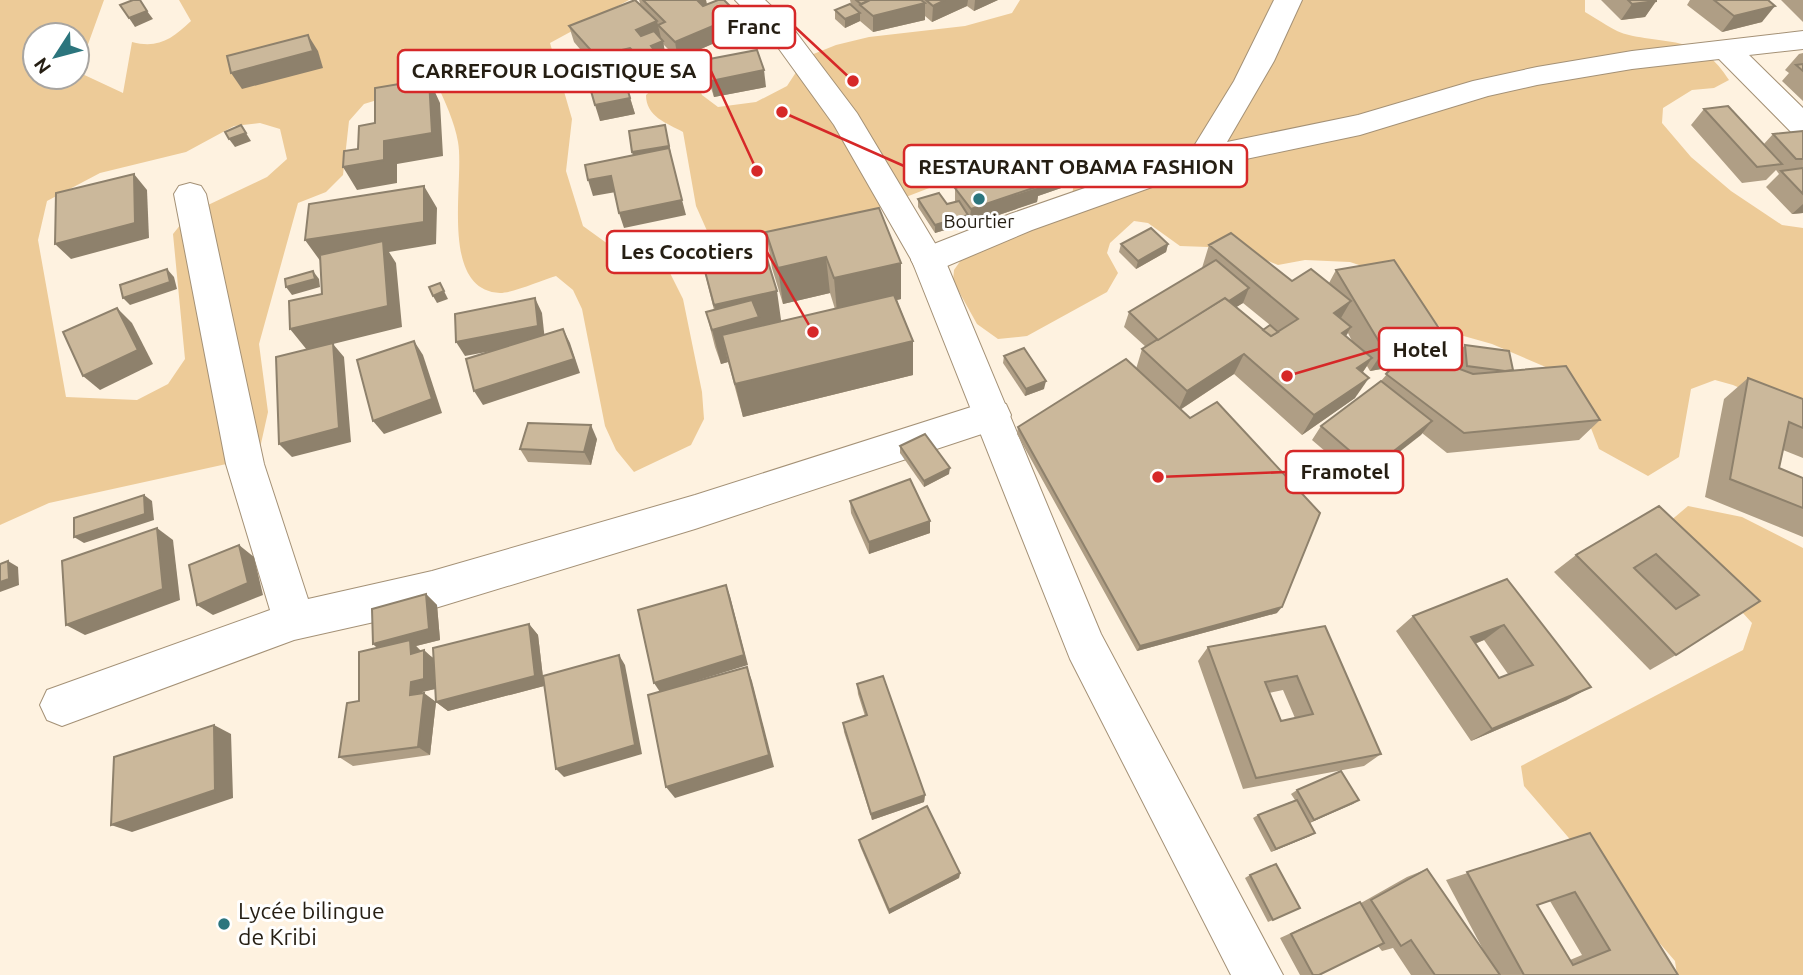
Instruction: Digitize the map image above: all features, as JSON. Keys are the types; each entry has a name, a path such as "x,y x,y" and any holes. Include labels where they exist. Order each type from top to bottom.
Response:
{"street":[{"path":"749,0 779,29 846,120 928,260 1085,645 1258,975"},
{"path":"1202,158 1249,82 1274,35 1288,0"},
{"path":"928,260 1021,222 1202,158 1360,125 1483,88 1537,76 1803,40"},
{"path":"1726,49 1803,126"},
{"path":"190,194 246,464 294,621"},
{"path":"62,705 294,621 432,590 695,512 993,415"}],"shaded area":[{"path":"0,0 104,0 91,36 91,21 21,21 21,91 91,91 91,78 123,93 132,42 150,44 164,41 191,21 179,0 629,0 550,43 572,119 566,171 583,226 619,252 646,244 663,259 683,299 702,392 704,419 691,445 634,472 616,450 605,426 582,309 573,290 556,276 500,293 481,287 468,273 461,254 458,231 458,142 452,119 436,82 364,104 349,121 343,175 326,192 298,203 259,344 268,412 258,457 49,503 0,525","holes":["260,123 280,129 287,159 267,177 189,214 173,234 185,359 168,384 137,400 66,397 38,240 47,201 100,173 186,152 234,126"]},
{"path":"1020,0 1585,0 1585,12 1618,31 1697,49 1719,66 1729,80 1714,88 1692,90 1663,108 1662,123 1691,157 1731,191 1782,225 1803,228 1803,416 1733,385 1715,380 1691,389 1679,457 1648,476 1599,449 1584,410 1555,371 1492,344 1446,331 1421,313 1380,272 1350,262 1305,260 1278,265 1236,248 1180,246 1148,223 1134,221 1110,243 1107,253 1118,273 1107,292 1027,336 998,339 977,324 953,281 954,270 961,260 994,242 1023,234 1071,201 1074,183 1060,167 1046,163 998,177 950,180 841,222 731,243 708,233 696,206 683,132 653,114 647,103 646,95 670,73 693,73 702,95 718,107 756,102 787,86 806,57 836,45 869,37 965,26 1012,13"},
{"path":"1688,506 1742,517 1803,548 1803,975 1677,975 1675,961 1524,786 1521,766 1743,650 1752,623 1673,536 1669,522"}],"building":[{"path":"140,0 147,11 129,18 120,5"},
{"path":"635,0 657,21 636,30 641,36 654,31 663,41 651,46 657,54 643,61 630,48 596,56 569,26"},
{"path":"643,0 697,0 703,6 724,0 739,15 675,42 658,25 665,22"},
{"path":"870,0 921,0 925,3 873,16 860,5"},
{"path":"926,0 945,0 933,6"},
{"path":"1628,0 1656,0 1656,1 1632,4"},
{"path":"1714,0 1768,0 1775,6 1734,16"},
{"path":"850,4 860,13 845,19 835,10"},
{"path":"308,35 313,51 231,73 227,56"},
{"path":"757,50 764,70 711,81 704,60"},
{"path":"620,63 630,98 595,105 585,70"},
{"path":"429,79 432,133 384,141 384,160 343,167 344,151 358,149 359,126 375,123 375,88"},
{"path":"1728,106 1782,164 1757,167 1704,109"},
{"path":"241,125 246,133 229,139 225,132"},
{"path":"665,125 669,146 632,152 629,131"},
{"path":"1803,131 1803,159 1796,159 1773,134"},
{"path":"669,148 682,200 619,213 611,176 588,180 585,165"},
{"path":"1053,164 1065,179 1039,188 1034,180 1038,179 1031,171"},
{"path":"1023,166 1039,186 971,209 955,188"},
{"path":"1803,168 1803,194 1781,171"},
{"path":"134,174 135,223 55,244 56,193"},
{"path":"424,186 424,222 305,240 309,204"},
{"path":"939,193 947,204 959,201 968,215 935,225 918,199"},
{"path":"879,208 901,263 834,278 826,257 778,268 766,232"},
{"path":"1151,228 1168,244 1138,261 1121,244"},
{"path":"759,233 777,291 714,305 698,245"},
{"path":"1231,233 1292,281 1311,269 1351,301 1334,313 1351,327 1342,333 1372,358 1357,368 1369,378 1314,415 1244,354 1187,391 1142,349 1225,298 1271,336 1298,319 1209,245"},
{"path":"383,241 388,306 290,329 289,301 322,294 320,255"},
{"path":"1216,260 1249,288 1229,301 1225,298 1158,340 1129,312"},
{"path":"1394,260 1446,339 1384,350 1336,270"},
{"path":"167,269 170,282 123,298 120,285"},
{"path":"313,271 315,279 286,287 285,279"},
{"path":"440,283 444,291 433,296 429,287"},
{"path":"894,295 913,341 735,384 722,335"},
{"path":"535,298 538,326 456,342 455,314"},
{"path":"752,300 759,317 712,330 706,312"},
{"path":"117,308 138,350 83,376 63,332"},
{"path":"1270,325 1278,332 1271,336 1263,330"},
{"path":"563,329 574,359 474,391 466,359"},
{"path":"414,341 432,399 373,421 357,360"},
{"path":"333,343 339,428 279,444 276,357"},
{"path":"1465,345 1509,351 1513,370 1467,366"},
{"path":"1024,348 1046,381 1026,389 1004,356"},
{"path":"1409,350 1473,374 1566,366 1600,420 1464,433 1386,374"},
{"path":"1126,359 1190,418 1217,402 1320,513 1282,607 1140,646 1018,427"},
{"path":"1748,378 1803,399 1803,428 1789,422 1779,468 1803,478 1803,508 1730,479"},
{"path":"1381,381 1432,421 1371,469 1321,426"},
{"path":"528,423 591,425 584,452 520,449"},
{"path":"925,434 950,468 924,481 900,446"},
{"path":"910,479 930,521 869,542 850,501"},
{"path":"144,495 145,514 74,537 74,518"},
{"path":"1659,506 1760,601 1676,655 1576,555","holes":["1656,554 1699,595 1676,609 1634,568"]},
{"path":"157,528 163,589 66,625 62,561"},
{"path":"239,545 248,583 197,605 189,565"},
{"path":"8,561 9,579 0,582 0,564"},
{"path":"1507,579 1591,687 1492,729 1413,616","holes":["1504,625 1533,665 1499,678 1471,637"]},
{"path":"726,585 744,655 654,683 638,610"},
{"path":"426,594 429,629 373,644 372,609"},
{"path":"529,624 535,676 436,702 433,648"},
{"path":"1325,626 1381,754 1256,778 1208,647","holes":["1297,676 1313,714 1281,721 1265,682"]},
{"path":"410,640 411,654 424,650 424,679 411,682 410,695 424,693 418,747 339,757 347,703 359,701 359,652"},
{"path":"619,655 635,745 556,769 543,676"},
{"path":"747,667 769,755 666,787 648,695"},
{"path":"883,676 925,795 871,814 843,723 867,715 857,684"},
{"path":"214,725 215,790 111,825 114,757"},
{"path":"1341,771 1359,800 1314,820 1297,790"},
{"path":"1297,800 1315,833 1276,849 1258,815"},
{"path":"927,806 960,873 889,910 859,840"},
{"path":"1590,833 1678,975 1524,975 1467,872","holes":["1575,892 1610,950 1573,965 1537,905"]},
{"path":"1276,864 1300,908 1273,920 1250,875"},
{"path":"1427,869 1500,975 1435,975 1411,940 1401,946 1371,900"},
{"path":"1360,902 1384,943 1319,975 1313,975 1291,934"}],"place":[{"name":"Franc","path":"853,81"},
{"name":"RESTAURANT OBAMA FASHION","path":"782,112"},
{"name":"CARREFOUR LOGISTIQUE SA","path":"757,171"},
{"name":"Bourtier","path":"979,199"},
{"name":"Les Cocotiers","path":"813,332"},
{"name":"Hotel","path":"1287,376"},
{"name":"Framotel","path":"1158,477"},
{"name":"Lycée bilingue de Kribi","path":"224,924"}]}
